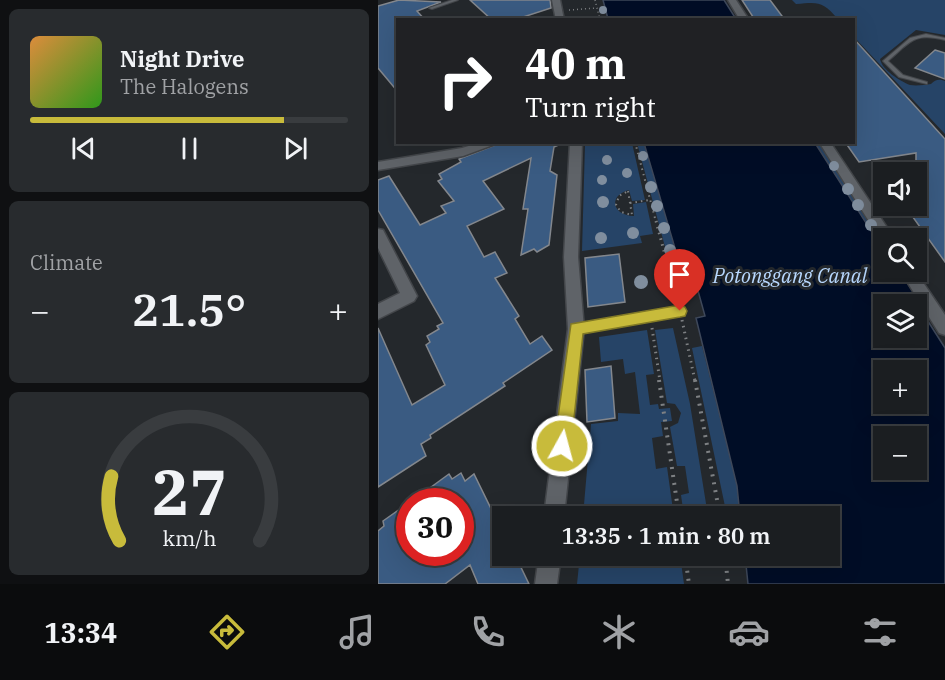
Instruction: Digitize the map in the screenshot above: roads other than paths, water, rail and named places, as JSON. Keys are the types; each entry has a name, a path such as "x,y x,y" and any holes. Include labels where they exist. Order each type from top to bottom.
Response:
{"street":[{"path":"556,0 560,18"},
{"path":"732,0 744,18"},
{"path":"378,166 463,152 489,144"},
{"path":"555,506 576,329 571,257 576,144"},
{"path":"826,144 881,228"},
{"path":"378,234 409,296 378,312"},
{"path":"915,282 945,328"},
{"path":"546,584 548,566"}],"lane":[{"path":"431,8 456,0"},
{"path":"925,83 901,76 885,61 917,35 928,34 945,39"},
{"path":"576,329 680,311"}],"water":[{"path":"603,0 724,0 735,18 608,18"},
{"name":"Potonggang Canal","path":"644,144 816,144 873,234 873,282 907,282 915,294 873,294 873,348 927,348 927,320 945,348 945,584 748,584 746,566 840,566 840,506 739,506 737,486 696,318 705,316 697,287 687,289"}]}
